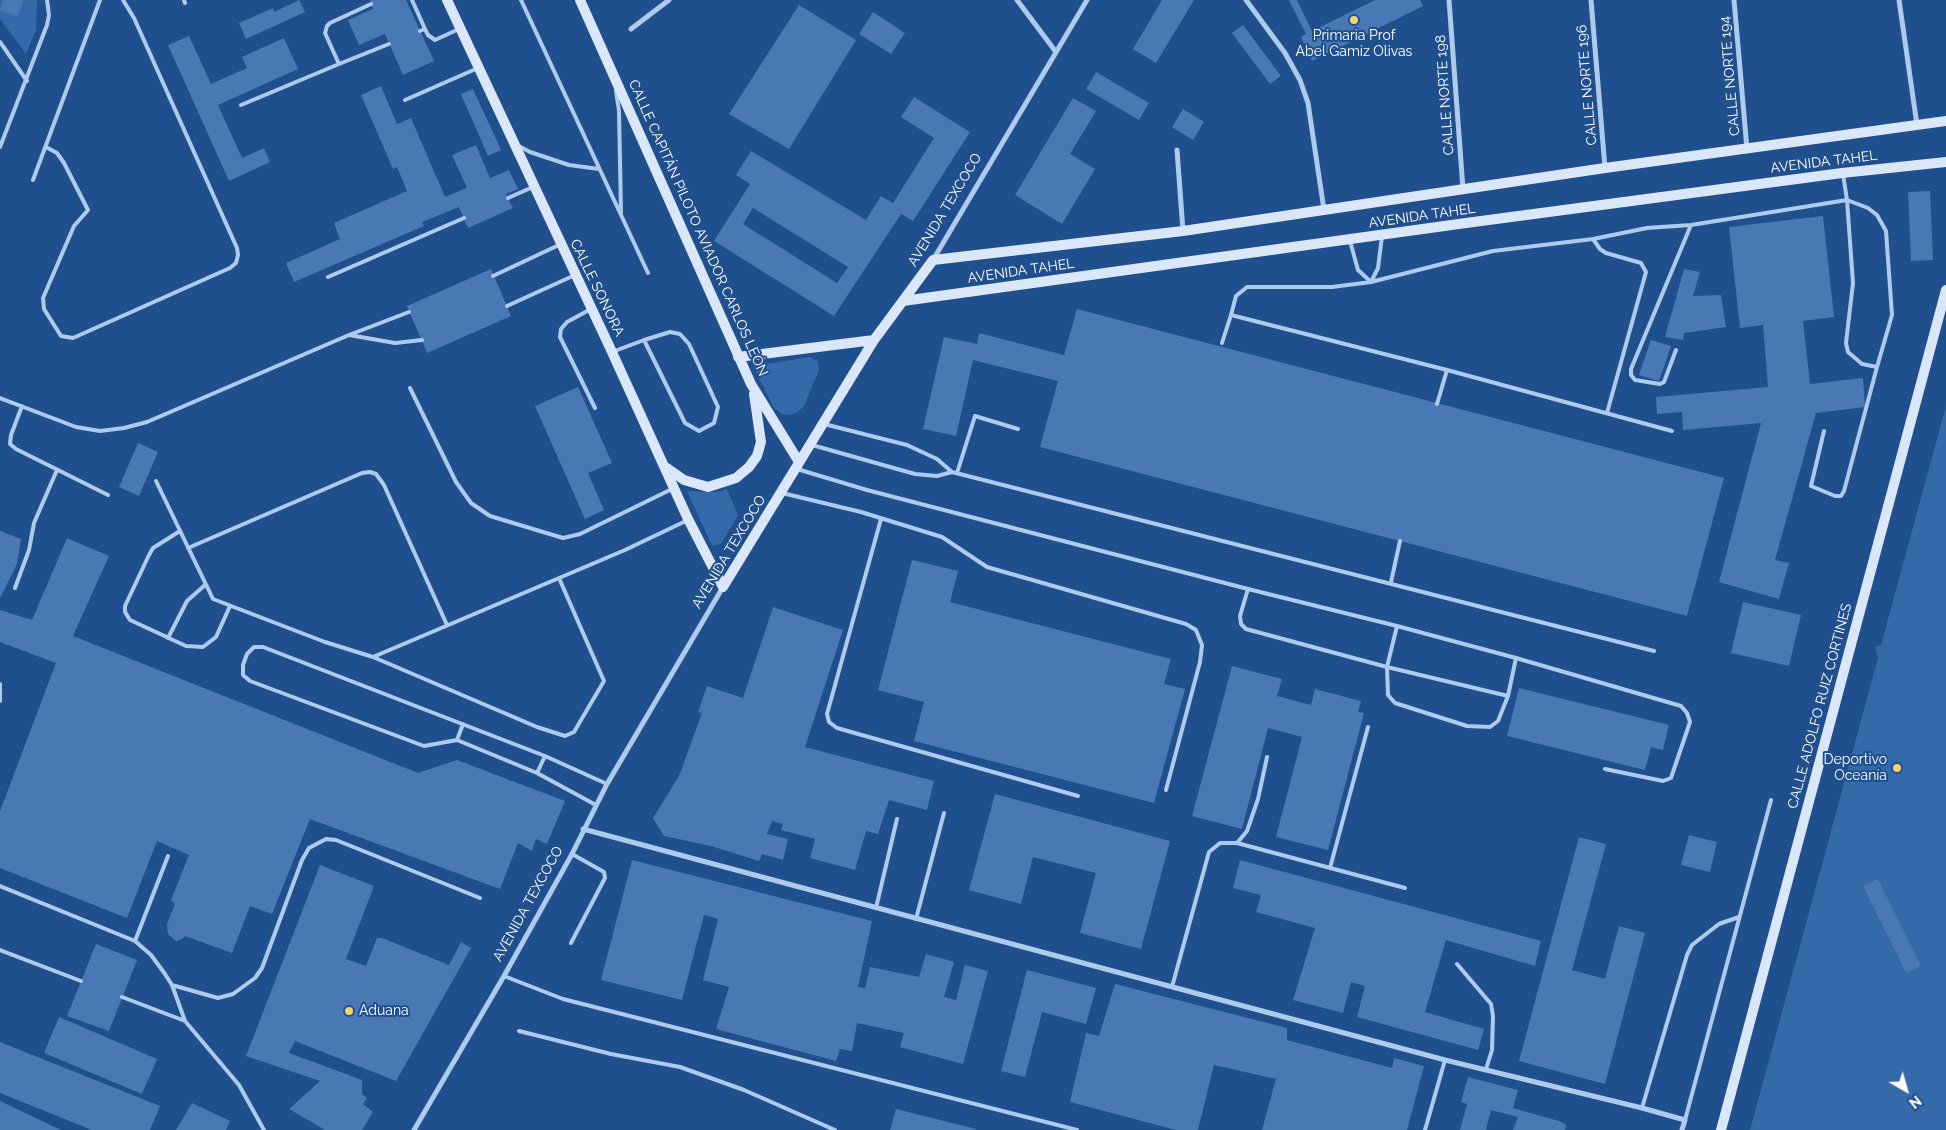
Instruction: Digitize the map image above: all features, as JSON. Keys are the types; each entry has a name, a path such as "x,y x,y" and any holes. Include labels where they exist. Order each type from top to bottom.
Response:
{"street":[{"name":"CALLE SONORA","path":"447,0 688,519 723,587"},
{"name":"CALLE CAPITÁN PILOTO AVIADOR CARLOS LEÓN","path":"580,0 614,72 738,357 751,384 798,465"},
{"path":"631,29 669,0"},
{"path":"1017,0 1056,52"},
{"name":"AVENIDA TEXCOCO","path":"414,1130 504,976 572,854 607,784 723,587 874,340 933,260 1087,0"},
{"path":"1246,0 1285,53 1300,80 1308,103 1324,211"},
{"name":"CALLE NORTE 198","path":"1449,0 1463,189"},
{"name":"CALLE NORTE 196","path":"1590,0 1605,168"},
{"name":"CALLE NORTE 194","path":"1734,0 1747,150"},
{"path":"1900,0 1917,125"},
{"name":"AVENIDA TAHEL","path":"933,260 1183,231 1605,168 1747,150 1946,121"},
{"path":"1177,150 1183,231"},
{"name":"AVENIDA TAHEL","path":"903,302 1842,173 1946,162"},
{"name":"CALLE ADOLFO RUIZ CORTINES","path":"1721,1130 1946,290"},
{"path":"738,357 874,340"},
{"path":"664,466 684,480 708,487 736,478 749,467 757,456 761,442 758,409 751,384"},
{"path":"583,829 1445,1060 1642,1108 1685,1120 1682,1130"}],"lane":[{"path":"0,147 47,25 49,15 47,0"},
{"path":"34,180 100,0"},
{"path":"46,147 56,153 64,163 88,210 74,226 43,298 44,309 57,332 64,338 73,338 230,268 236,263 237,248 134,18 123,0"},
{"path":"412,0 428,35 435,40 460,28"},
{"path":"521,0 648,273"},
{"path":"339,64 325,33 327,26 372,4"},
{"path":"420,31 425,29"},
{"path":"0,42 27,81"},
{"path":"241,105 389,44"},
{"path":"405,100 478,68"},
{"path":"614,72 619,111 621,216"},
{"path":"513,142 530,152 569,165 599,169"},
{"path":"1842,173 1847,200 1854,283 1846,343 1848,352 1862,364 1877,367"},
{"path":"508,198 535,186"},
{"path":"1222,343 1236,296 1247,287 1332,287 1371,282 1493,251 1593,239 1647,228 1691,225 1847,200 1872,211 1886,231 1892,315 1844,491 1841,496 1835,496 1811,486 1824,431"},
{"path":"328,277 464,218"},
{"path":"1676,350 1664,382 1660,384 1636,380 1631,375 1631,370 1691,225"},
{"path":"1371,282 1378,268 1382,235"},
{"path":"1593,239 1600,250 1641,263 1645,267 1646,272 1607,413"},
{"path":"1350,240 1358,270 1371,282"},
{"path":"493,276 561,244"},
{"path":"506,306 575,275"},
{"path":"591,309 567,322 562,329 560,337 595,408"},
{"path":"0,398 76,426 100,431 124,428 147,422 349,335 409,312"},
{"path":"1231,315 1447,370 1672,431"},
{"path":"612,352 644,340 670,332 685,338 718,407 714,424 698,431 685,422 644,340"},
{"path":"349,335 395,343 422,340"},
{"path":"1437,404 1447,370"},
{"path":"410,388 456,482 471,503 490,516 563,538 580,534 674,488"},
{"path":"22,406 11,435 10,444 16,449 108,495"},
{"path":"955,472 975,416 1018,429"},
{"path":"821,424 907,446 937,459 955,472 1391,582 1654,651"},
{"path":"809,445 914,474 937,476 955,472"},
{"path":"798,465 867,490 1516,658 1681,706 1687,713 1690,722 1671,778 1663,781 1604,769"},
{"path":"15,588 29,550 34,523 57,470"},
{"path":"188,548 347,479 370,472 376,474 384,485 447,625"},
{"path":"156,481 213,599 325,642 374,657 565,736 574,732 604,681 559,578"},
{"path":"781,492 942,537 987,567 1186,624 1196,630 1202,645 1200,662 1166,790"},
{"path":"374,657 559,578 688,519"},
{"path":"881,519 827,714 829,722 837,728 1078,796"},
{"path":"180,531 153,548 125,606 125,612 130,620 186,646 203,647 216,637 230,606"},
{"path":"1391,582 1400,541"},
{"path":"168,638 187,601 205,584"},
{"path":"1248,589 1240,616 1241,624 1246,629 1387,667 1508,696"},
{"path":"1397,626 1387,667 1388,695 1395,703 1467,726 1490,727 1498,721 1508,696 1516,658"},
{"path":"596,805 537,773 457,740 424,746 250,681 243,675 243,665 247,654 254,647 263,647 545,756 607,784"},
{"path":"0,684 0,701"},
{"path":"457,740 463,724"},
{"path":"1330,868 1368,727"},
{"path":"537,773 545,756"},
{"path":"1238,843 1247,831 1252,817 1267,758"},
{"path":"1685,1120 1771,800"},
{"path":"916,918 944,813"},
{"path":"876,908 897,819"},
{"path":"172,985 218,998 233,994 255,978 262,968 302,860 309,848 326,838 336,840 480,898"},
{"path":"1172,986 1209,852 1220,843 1238,843 1405,888"},
{"path":"571,943 605,878 604,872 572,854"},
{"path":"135,941 168,856"},
{"path":"0,886 135,941 154,959 172,985 186,1021 239,1085 264,1130"},
{"path":"1642,1108 1687,955 1692,945 1720,924 1739,917"},
{"path":"0,950 81,981"},
{"path":"1457,964 1491,1004 1493,1016 1492,1050 1486,1069"},
{"path":"504,976 563,999 1077,1130"},
{"path":"122,997 186,1021"},
{"path":"519,1031 611,1054 680,1067 744,1090 835,1130"},
{"path":"1425,1130 1445,1060"}],"shaded area":[{"path":"0,0 37,0 36,30 26,54 0,19"},
{"path":"810,357 818,361 819,370 804,406 798,412 790,415 782,414 774,408 753,366"},
{"name":"Deportivo Oceanía","path":"1946,406 1946,1130 1750,1130 1878,658 1875,647 1881,645"},
{"path":"727,489 738,515 721,544 712,546 687,491 717,492"}],"building":[{"path":"3,0 24,0 17,17 0,10"},
{"path":"299,0 305,12 246,39 239,23 273,8 274,12"},
{"path":"370,0 406,0 434,61 403,75 385,34 359,45 348,20 373,9"},
{"path":"1162,0 1194,0 1156,63 1133,49"},
{"path":"1289,0 1297,0 1312,31 1375,0 1420,0 1423,6 1312,61 1301,37 1306,34"},
{"path":"799,5 856,40 789,149 729,114"},
{"path":"873,12 905,33 891,54 859,34"},
{"path":"1243,25 1281,76 1270,84 1232,33"},
{"path":"189,36 211,84 247,68 242,57 284,38 298,69 218,105 242,158 264,148 270,162 229,181 168,45"},
{"path":"1096,72 1149,103 1139,120 1086,89"},
{"path":"381,86 397,124 411,118 445,197 467,188 452,155 476,145 490,178 509,170 518,189 506,194 513,208 468,228 459,207 422,222 424,226 294,282 286,263 340,239 334,223 407,191 397,167 393,169 361,95"},
{"path":"473,89 501,150 488,156 461,94"},
{"path":"914,97 970,132 913,221 901,214 834,316 714,241 750,184 736,175 751,151 866,220 881,196 893,203 934,138 901,117","holes":["753,208 848,267 837,283 743,224"]},
{"path":"1073,98 1096,111 1070,154 1095,169 1062,224 1015,195"},
{"path":"1183,109 1204,122 1193,140 1172,127"},
{"path":"1930,191 1933,260 1911,261 1908,192"},
{"path":"1823,216 1834,317 1803,321 1810,384 1863,378 1865,407 1816,413 1775,560 1789,563 1779,599 1719,582 1761,423 1683,430 1682,412 1657,414 1656,397 1768,387 1763,325 1740,328 1729,227"},
{"path":"491,269 511,316 427,353 407,306"},
{"path":"1684,269 1700,272 1693,296 1721,295 1726,327 1684,333 1683,340 1665,337"},
{"path":"1077,309 1724,478 1687,616 1040,447 1058,381 973,360 956,436 923,429 944,337 977,344 979,333 1064,355"},
{"path":"1651,340 1671,346 1659,381 1639,375"},
{"path":"578,387 612,463 588,473 604,510 585,519 535,406"},
{"path":"138,443 158,452 139,496 119,487"},
{"path":"0,531 21,539 17,564 0,598"},
{"path":"67,538 109,556 73,636 418,773 457,760 565,801 547,844 536,839 532,851 518,843 500,889 310,819 272,914 250,906 232,953 185,936 176,941 168,934 167,924 175,904 171,900 189,855 157,841 127,918 0,868 0,811 56,663 0,642 0,610 32,620"},
{"path":"912,560 958,571 950,602 1171,659 1164,684 1185,689 1154,803 914,741 924,702 878,690"},
{"path":"1743,602 1801,615 1789,666 1731,653"},
{"path":"773,607 843,630 805,747 934,781 927,810 889,800 878,834 866,831 855,870 810,858 815,839 781,830 783,824 772,821 767,834 788,839 783,860 762,854 759,861 711,846 664,836 653,818 679,776 702,713 698,712 707,686 743,698"},
{"path":"1232,666 1282,679 1277,696 1311,705 1315,689 1361,701 1358,712 1364,713 1328,850 1276,837 1302,737 1268,728 1242,829 1192,816"},
{"path":"1519,688 1669,725 1663,750 1651,747 1645,770 1507,736"},
{"path":"995,794 1170,841 1141,949 1080,933 1096,873 1033,857 1021,904 969,890"},
{"path":"1689,835 1717,842 1710,872 1681,865"},
{"path":"1579,837 1606,844 1572,970 1605,979 1619,926 1645,933 1605,1084 1519,1061"},
{"path":"632,860 872,921 858,987 865,988 870,967 919,977 926,954 954,962 944,997 956,1000 965,965 988,971 963,1064 900,1047 904,1033 857,1023 852,1051 840,1049 836,1061 716,1029 729,987 703,980 718,919 704,915 682,1000 601,980"},
{"path":"1240,860 1541,941 1535,966 1446,940 1425,1012 1484,1029 1478,1050 1357,1017 1365,986 1351,982 1343,1013 1293,1000 1315,928 1256,912 1261,895 1233,888"},
{"path":"320,865 374,886 346,959 366,966 377,938 382,938 449,965 461,942 471,948 396,1081 295,1041 289,1053 362,1080 362,1094 367,1098 363,1104 373,1112 362,1130 325,1130 289,1109 320,1081 246,1056"},
{"path":"1878,879 1921,966 1906,973 1863,886"},
{"path":"96,944 137,960 109,1031 67,1016"},
{"path":"1027,970 1096,988 1086,1024 1042,1012 1025,1077 1001,1071"},
{"path":"1115,984 1287,1028 1287,1040 1392,1068 1394,1058 1424,1066 1407,1130 1262,1130 1276,1079 1214,1065 1198,1130 1176,1130 1070,1102 1086,1033 1099,1036"},
{"path":"59,1017 157,1059 142,1094 44,1053"},
{"path":"0,1042 160,1106 150,1130 92,1130 0,1093"},
{"path":"1468,1077 1518,1090 1513,1108 1559,1121 1566,1124 1565,1130 1513,1130 1518,1117 1491,1110 1486,1130 1460,1130 1467,1104 1461,1102"},
{"path":"0,1101 61,1130 0,1130"},
{"path":"192,1103 230,1121 226,1130 176,1130"},
{"path":"896,1109 976,1129 976,1130 890,1130"}],"place":[{"name":"Primaria Prof Abel Gamiz Olivas","path":"1354,20"},
{"name":"Deportivo Oceanía","path":"1897,768"},
{"name":"Aduana","path":"349,1011"}]}
